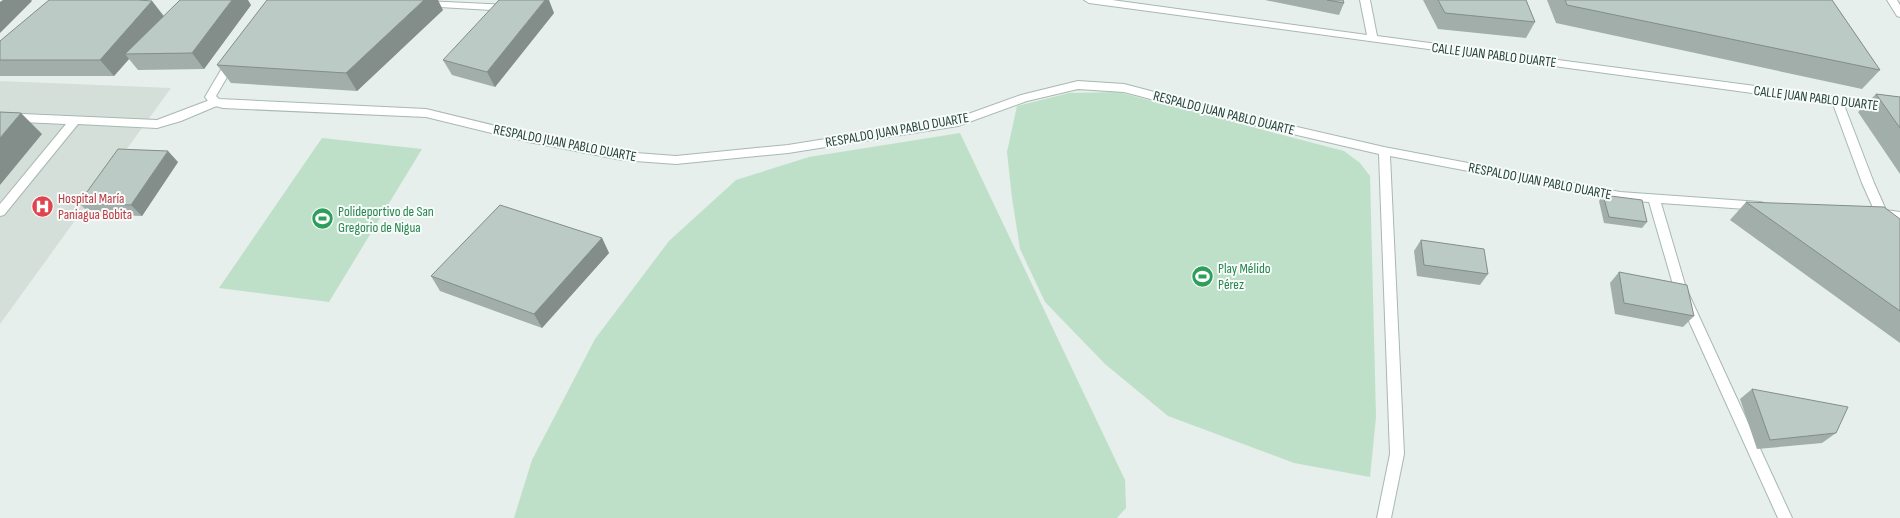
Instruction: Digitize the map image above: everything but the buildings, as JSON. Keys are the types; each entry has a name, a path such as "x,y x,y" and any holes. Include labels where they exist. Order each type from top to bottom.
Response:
{"street":[{"path":"420,0 418,4 516,9"},
{"name":"CALLE JUAN PABLO DUARTE","path":"1089,0 1373,40 1900,109"},
{"path":"1365,0 1373,40"},
{"path":"1892,0 1900,14"},
{"path":"0,117 157,124 177,118 215,102 210,97 238,52"},
{"name":"RESPALDO JUAN PABLO DUARTE","path":"215,102 223,104 426,113 529,138 622,156 676,160 788,149 958,122 1025,98 1078,86 1124,88 1223,114 1384,150 1612,194 1654,200 1772,207"},
{"path":"1837,100 1868,183 1882,214 1900,228"},
{"path":"0,212 76,120"},
{"path":"1384,150 1397,454 1384,518"},
{"path":"1654,200 1680,288 1785,518"},
{"path":"1866,213 1900,217"}],"shaded area":[{"name":"Hospital María Paniagua Bobita","path":"0,81 171,88 0,324"}],"green space":[{"name":"Play Mélido Pérez","path":"1118,92 1344,151 1360,163 1370,176 1376,417 1370,477 1294,463 1168,416 1105,364 1045,302 1020,249 1012,198 1007,152 1017,106 1069,93"},
{"path":"960,133 1125,480 1126,508 1117,518 514,518 532,460 595,339 669,241 736,180 809,157"},
{"name":"Polideportivo de San Gregorio de Nigua","path":"322,138 422,149 329,302 219,288"}],"place":[{"name":"Hospital María Paniagua Bobita","path":"43,206"},
{"name":"Polideportivo de San Gregorio de Nigua","path":"323,219"},
{"name":"Play Mélido Pérez","path":"1203,276"}]}
